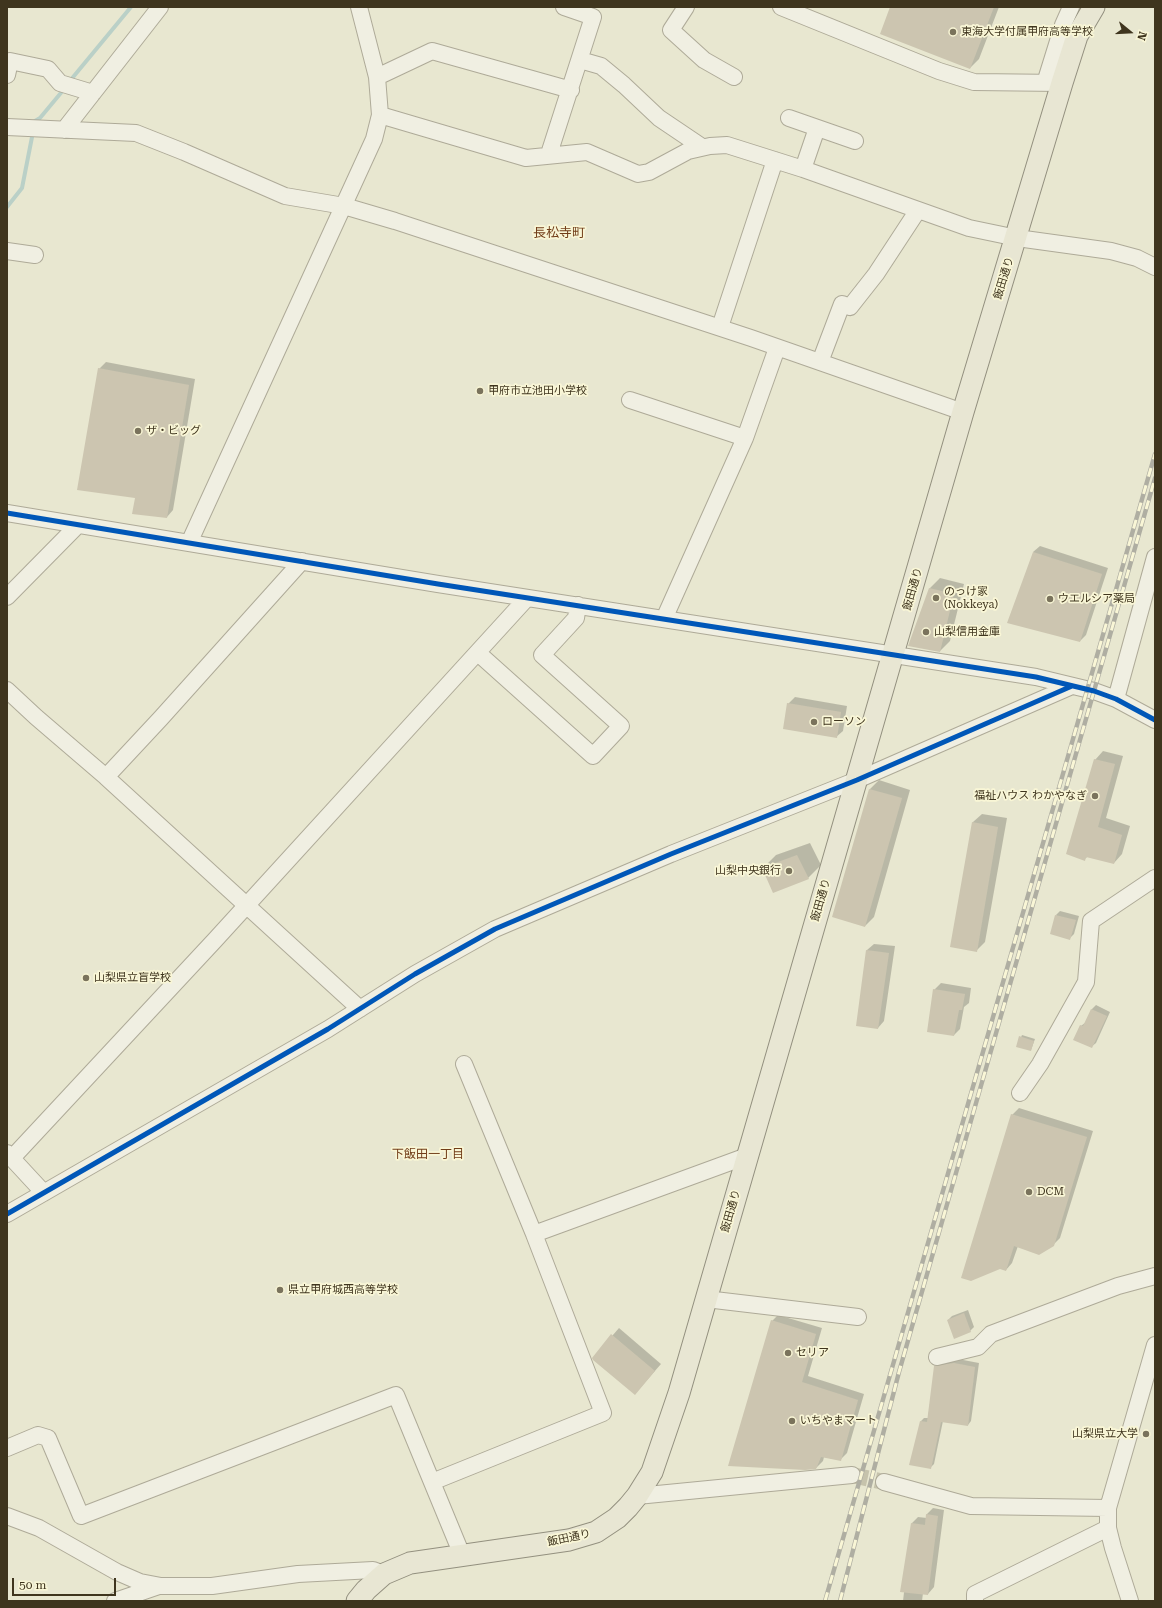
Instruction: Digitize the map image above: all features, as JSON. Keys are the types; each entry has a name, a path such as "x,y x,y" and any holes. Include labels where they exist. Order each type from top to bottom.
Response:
{"main road":[{"name":"飯田通り","path":"357,1601 366,1590 384,1574 410,1564 569,1540 596,1532 617,1518 637,1496 655,1465 679,1393 856,780 894,655 963,412 1017,238 1058,79 1077,36 1094,7"}],"street":[{"path":"64,130 160,7"},
{"path":"189,543 374,139 380,115 377,77 359,7"},
{"path":"550,154 593,17 564,7"},
{"path":"686,7 671,30 704,60 734,77"},
{"path":"781,7 939,71 974,82 1058,79 1063,25 1072,7"},
{"path":"377,77 432,51 571,90"},
{"path":"580,60 601,66 624,85 659,118 702,147"},
{"path":"7,75 10,61 48,69 60,83 93,93"},
{"path":"380,115 526,158 550,154 587,152 638,174 649,172 688,151 702,147 727,145 803,169 969,228 1017,238 1111,251 1138,258 1155,267"},
{"path":"789,118 856,141"},
{"path":"7,127 136,133 285,196 344,206 410,226 720,327 963,412"},
{"path":"803,169 817,128"},
{"path":"720,327 775,160"},
{"path":"820,362 842,304 850,307 876,274 918,210"},
{"path":"7,251 35,255"},
{"path":"664,619 745,438 777,348"},
{"path":"630,400 745,438"},
{"path":"7,512 528,598 1036,677 1116,699 1155,720"},
{"path":"7,597 78,524"},
{"path":"1116,699 1155,557"},
{"path":"106,777 302,561"},
{"path":"44,1193 10,1156 247,905 528,598"},
{"path":"478,653 593,756 621,726 542,655 576,618 578,605"},
{"path":"7,1214 360,1008 415,974 495,929 671,854 856,780 1072,686"},
{"path":"7,690 106,777 360,1008"},
{"path":"1020,1094 1040,1064 1086,982 1091,921 1155,878"},
{"path":"432,1482 603,1413 534,1234 464,1064"},
{"path":"534,1234 747,1156"},
{"path":"937,1357 978,1348 991,1334 1118,1286 1155,1276"},
{"path":"706,1299 858,1317"},
{"path":"1130,1601 1108,1528 1108,1508 1155,1347"},
{"path":"7,1448 38,1434 48,1438 81,1516 396,1395 462,1555"},
{"path":"637,1496 852,1475"},
{"path":"884,1482 971,1506 1108,1508"},
{"path":"7,1516 39,1528 140,1582 161,1586 212,1586 298,1574 373,1570 384,1574"},
{"path":"975,1601 975,1594 1108,1528"},
{"path":"115,1601 161,1586"}],"building":[{"path":"890,7 994,7 970,69 880,34"},
{"path":"98,368 189,385 167,518 132,514 135,498 77,490"},
{"path":"1033,552 1102,574 1080,642 1007,623"},
{"path":"929,588 954,594 940,652 908,646"},
{"path":"787,703 841,712 837,738 783,729"},
{"name":"福祉ハウス わかやなぎ","path":"1094,759 1115,764 1098,827 1122,835 1114,864 1086,857 1085,861 1066,854"},
{"path":"869,789 902,798 865,927 832,917"},
{"path":"972,822 998,827 977,952 950,947"},
{"path":"797,855 809,879 773,893 762,868"},
{"path":"1055,915 1076,920 1070,940 1050,934"},
{"path":"866,950 889,953 878,1029 856,1026"},
{"path":"933,989 965,994 962,1010 959,1010 954,1036 927,1032"},
{"path":"1091,1009 1107,1016 1092,1048 1073,1040 1080,1025 1083,1026"},
{"path":"1019,1036 1034,1041 1031,1051 1016,1047"},
{"name":"DCM","path":"1011,1114 1087,1137 1054,1246 1039,1255 1014,1246 1006,1271 1000,1269 971,1281 961,1278"},
{"path":"964,1313 971,1332 954,1339 947,1320"},
{"path":"771,1320 816,1334 802,1382 858,1400 841,1461 821,1457 816,1469 805,1470 728,1466"},
{"path":"611,1334 655,1371 635,1395 592,1358"},
{"path":"954,1363 975,1367 968,1426 941,1422 931,1469 909,1465 920,1421 927,1422 934,1366"},
{"path":"926,1514 938,1516 928,1595 900,1592 911,1523 925,1525"}],"waterway":[{"path":"69,82 131,7"},
{"path":"34,125 35,121 40,118 65,88"},
{"path":"7,207 22,188 33,132"}],"tunnel":[{"path":"852,1475 884,1482"}],"railway":[{"path":"825,1601 1155,454"},
{"path":"840,1601 899,1372 1155,478"}],"cycle path":[{"path":"7,513 438,584 1036,677 1094,691 1116,699 1155,720"},
{"path":"7,1214 328,1029 415,974 495,929 671,854 857,780 1072,686"}],"place":[{"name":"東海大学付属甲府高等学校","path":"953,32"},
{"name":"甲府市立池田小学校","path":"480,391"},
{"name":"ザ・ビッグ","path":"138,431"},
{"name":"のっけ家 (Nokkeya)","path":"936,598"},
{"name":"ウエルシア薬局","path":"1050,599"},
{"name":"山梨信用金庫","path":"926,632"},
{"name":"ローソン","path":"814,722"},
{"name":"福祉ハウス わかやなぎ","path":"1095,796"},
{"name":"山梨中央銀行","path":"789,871"},
{"name":"山梨県立盲学校","path":"86,978"},
{"name":"DCM","path":"1029,1192"},
{"name":"県立甲府城西高等学校","path":"280,1290"},
{"name":"セリア","path":"788,1353"},
{"name":"いちやまマート","path":"792,1421"},
{"name":"山梨県立大学","path":"1146,1434"}],"district":[{"name":"長松寺町","path":"559,233"},
{"name":"下飯田一丁目","path":"428,1154"}]}
